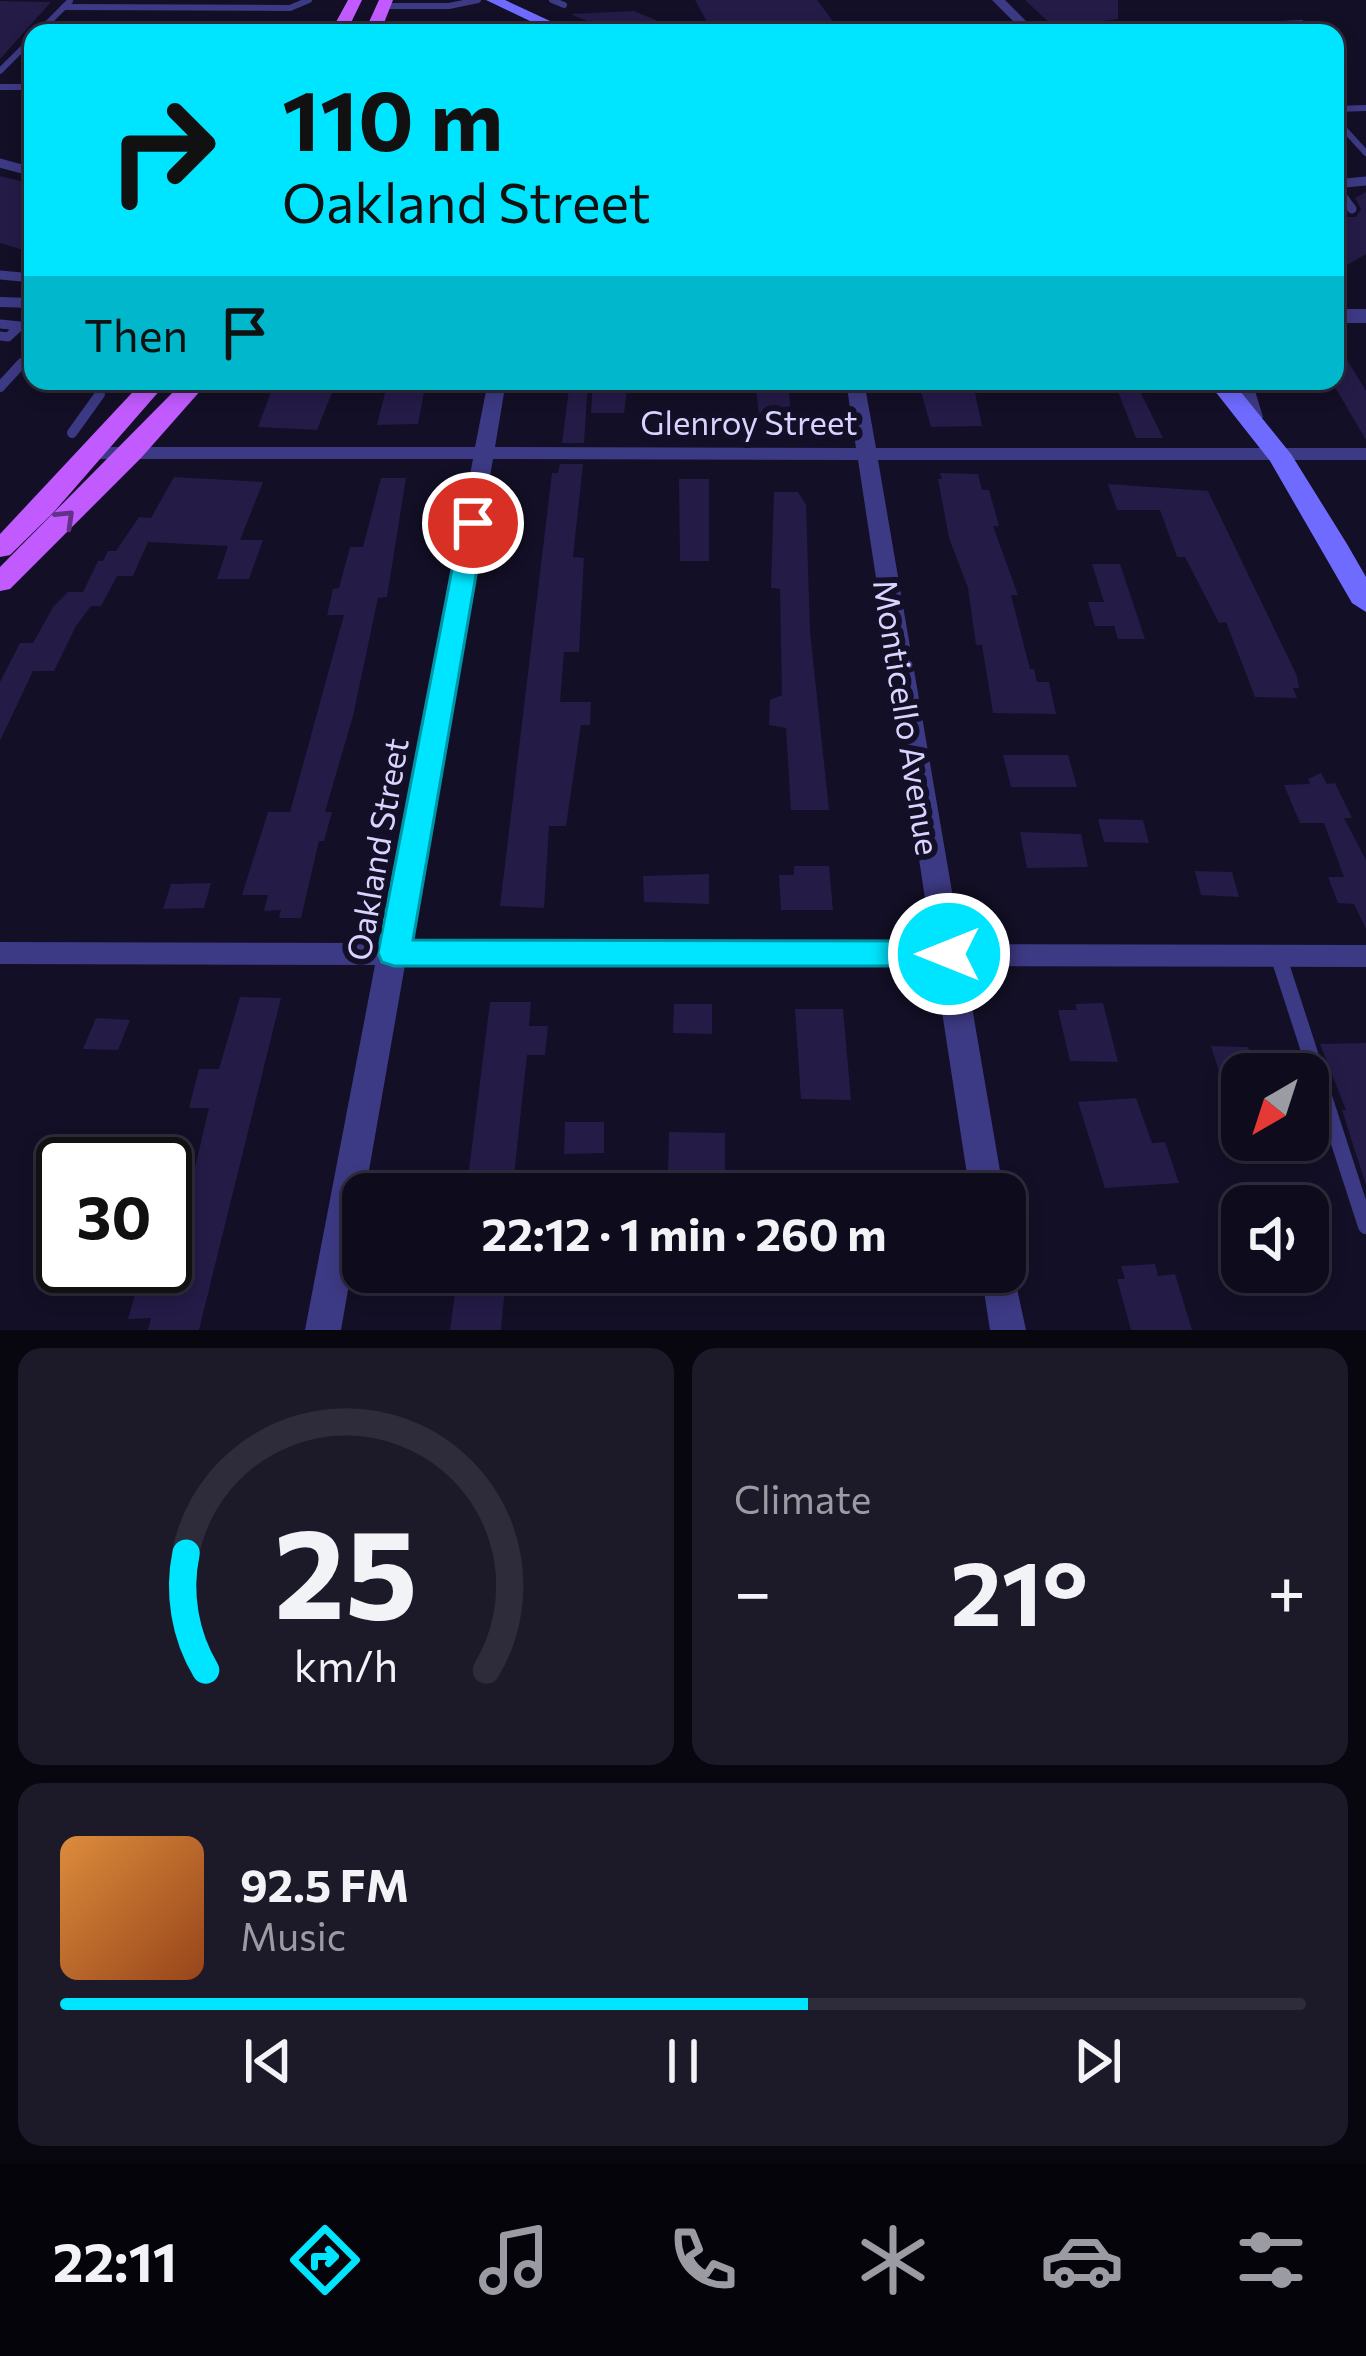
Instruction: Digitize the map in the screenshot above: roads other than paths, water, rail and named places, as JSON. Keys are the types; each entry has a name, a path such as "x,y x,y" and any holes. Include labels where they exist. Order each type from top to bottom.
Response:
{"main road":[{"path":"502,1 549,24"},
{"path":"0,549 148,390"},
{"path":"0,583 189,390"},
{"path":"1228,390 1281,454 1366,603"}],"street":[{"path":"998,0 1023,24"},
{"path":"1286,24 1299,23"},
{"name":"Oakland Street","path":"322,1330 495,390"},
{"name":"Monticello Avenue","path":"856,390 984,1173"},
{"path":"1246,390 1253,417"},
{"name":"Glenroy Street","path":"102,444 484,453 1366,454"},
{"path":"0,953 1366,956"},
{"path":"1002,1293 1008,1330"}],"lane":[{"path":"46,24 68,3 290,8 309,0"},
{"path":"385,3 449,6 478,0"},
{"path":"552,0 565,5"},
{"path":"0,71 22,48"},
{"path":"1344,129 1366,153"},
{"path":"1344,198 1352,209"},
{"path":"0,324 20,326 8,337 0,336"},
{"path":"16,370 11,365 24,353"},
{"path":"0,387 24,361"},
{"path":"72,433 100,394"},
{"path":"1278,955 1366,1226"}]}
